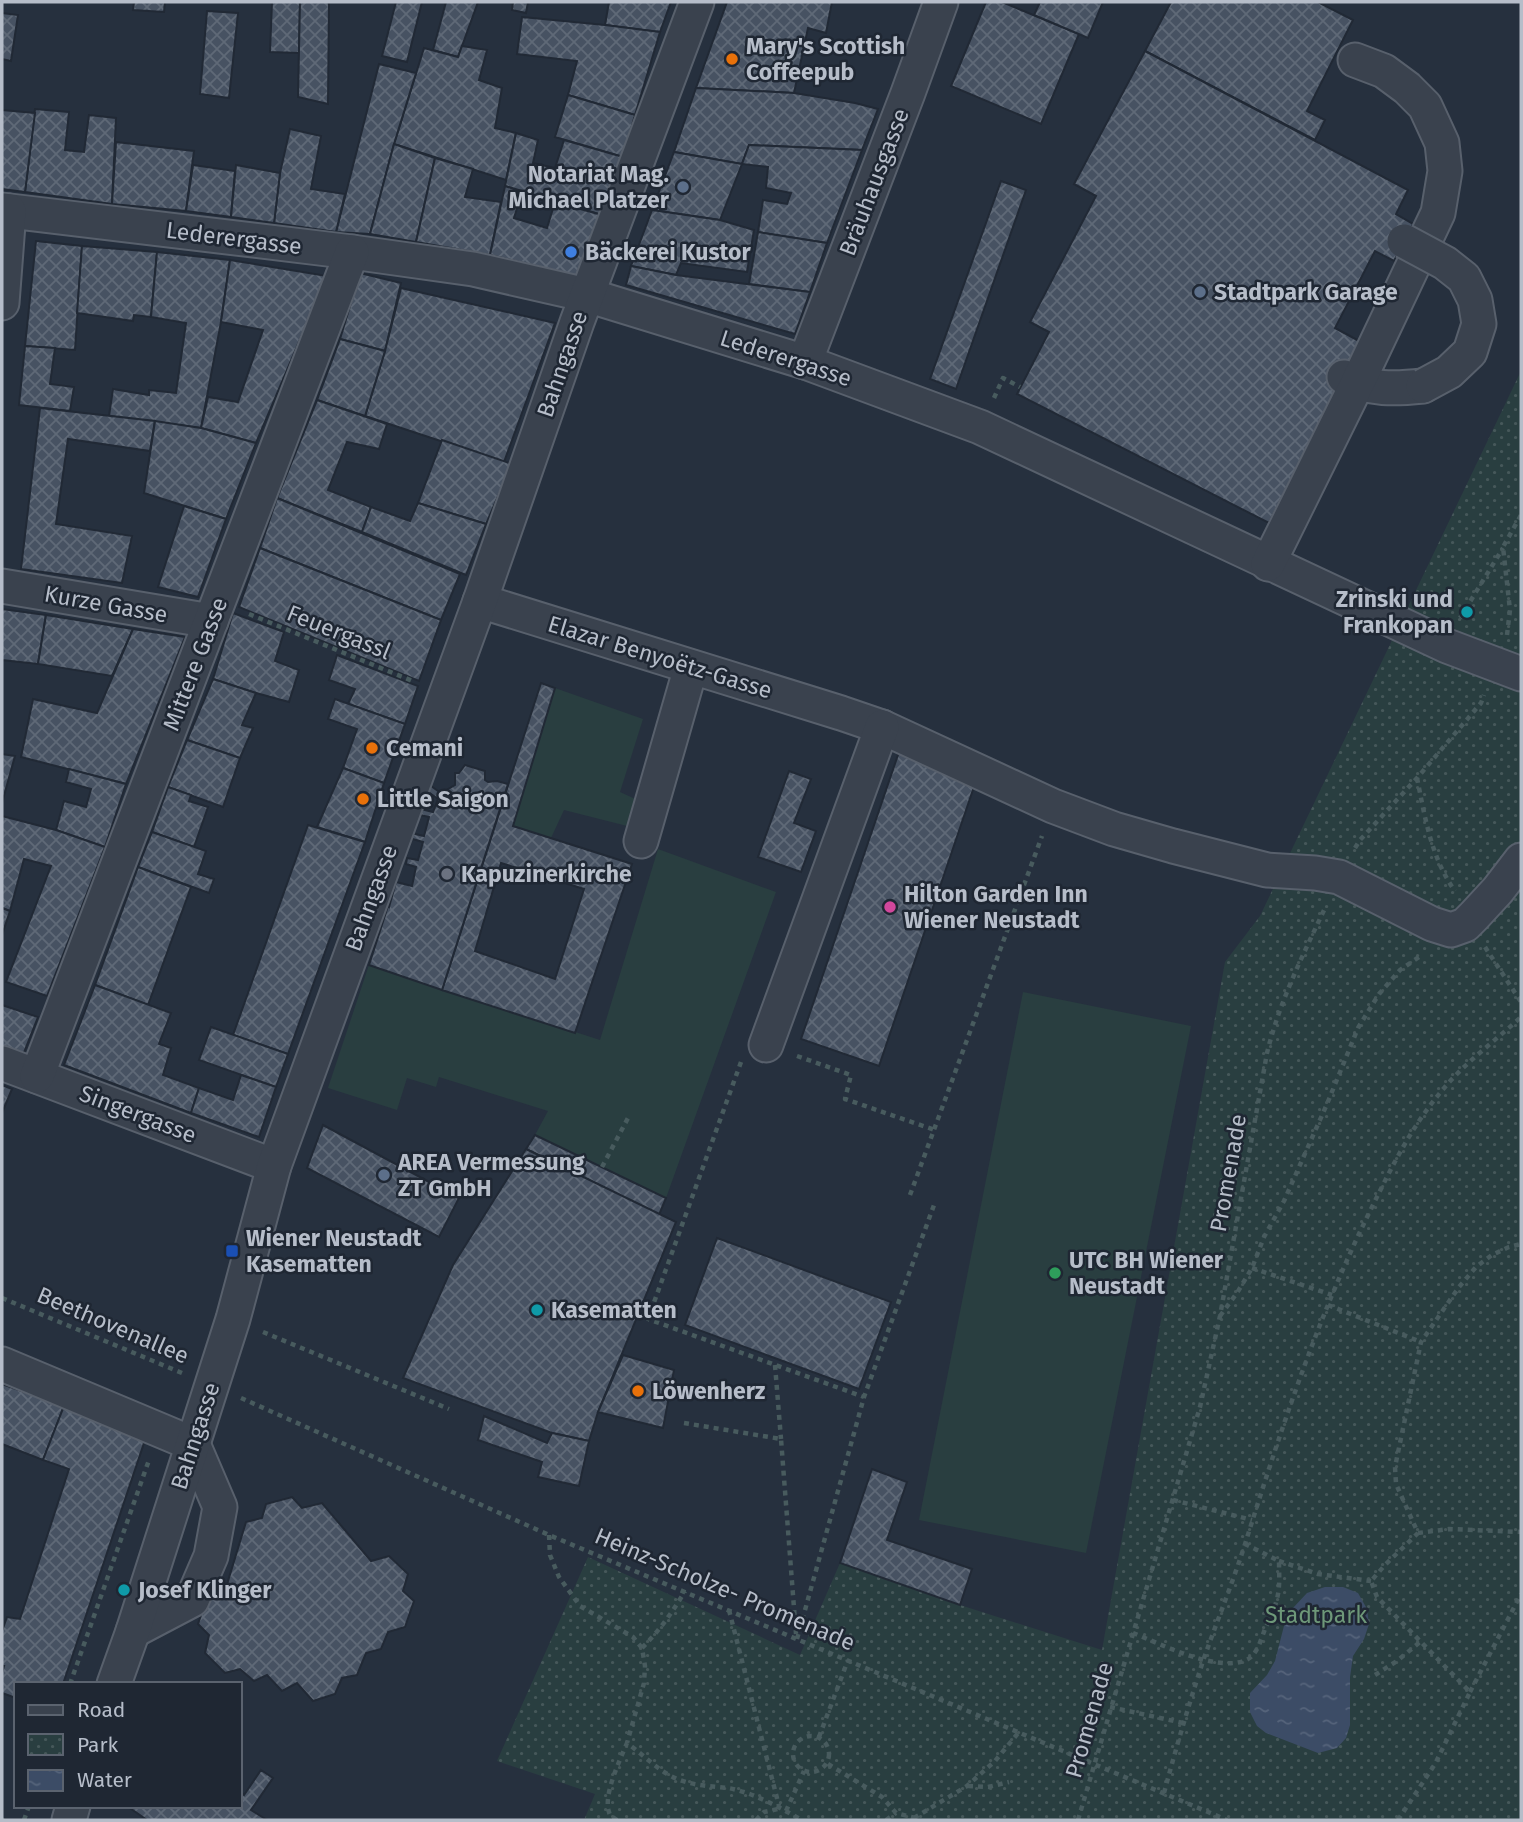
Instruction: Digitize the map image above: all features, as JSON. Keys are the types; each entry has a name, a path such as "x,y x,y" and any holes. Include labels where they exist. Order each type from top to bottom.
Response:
{"street":[{"name":"Bahngasse","path":"115,1682 233,1320 274,1166 480,601 587,295 697,2"},
{"name":"Bräuhausgasse","path":"805,362 940,2"},
{"path":"1268,564 1351,380 1438,214 1445,171 1443,143 1425,107 1407,88 1384,71 1355,60"},
{"name":"Lederergasse","path":"6,211 472,269 587,295 805,362 980,428 1447,646 1509,670"},
{"path":"2,303 6,211"},
{"path":"1351,380 1395,389 1423,386 1449,372 1470,352 1479,324 1475,300 1464,278 1445,263 1404,242"},
{"name":"Mittere Gasse","path":"37,1076 352,252"},
{"name":"Kurze Gasse","path":"2,586 215,611"},
{"name":"Elazar Benyoëtz-Gasse","path":"480,601 881,727 1053,806 1114,829 1267,870 1339,877 1432,924 1463,924"},
{"path":"640,841 691,667"},
{"path":"754,1052 881,727"},
{"path":"1463,924 1498,890 1521,860"},
{"name":"Singergasse","path":"2,1063 274,1166"},
{"path":"2,1364 192,1444 220,1507 211,1556 192,1600 133,1631"}],"path":[{"path":"1464,612 1521,515"},
{"name":"Promenade","path":"1078,1820 1200,1407 1220,1316 1274,1026 1287,989 1339,877 1360,840 1509,670 1507,638 1510,610 1503,547"},
{"name":"Feuergassl","path":"215,611 445,695"},
{"path":"1417,778 1439,866 1452,886 1463,924 1488,950 1521,1002"},
{"path":"910,1195 1053,806"},
{"path":"1220,1316 1252,1268 1358,1028 1379,993 1400,970 1463,924"},
{"path":"1164,1793 1203,1661 1283,1426 1328,1305 1367,1215 1389,1172 1440,1092 1521,1017"},
{"path":"864,1397 648,1319 754,1052 851,1075 845,1099 935,1130"},
{"path":"602,1167 628,1118"},
{"path":"797,1639 864,1397 934,1205"},
{"path":"1418,1533 1396,1483 1395,1467 1421,1342 1476,1267 1492,1255 1521,1244"},
{"path":"1252,1268 1332,1295"},
{"name":"Beethovenallee","path":"2,1298 211,1385"},
{"path":"1328,1305 1421,1342"},
{"path":"233,1320 449,1409"},
{"path":"775,1365 797,1639"},
{"name":"Heinz-Scholze- Promenade","path":"211,1385 550,1535 1227,1820"},
{"path":"684,1423 780,1439"},
{"path":"1173,1500 1252,1520"},
{"path":"1371,1581 1418,1533 1449,1529 1521,1532"},
{"path":"550,1535 550,1555 559,1577 580,1606 633,1637 642,1648 644,1683 609,1795 608,1810 617,1820"},
{"path":"1245,1544 1279,1561 1318,1574 1371,1581"},
{"path":"1133,1633 1203,1661 1226,1663 1246,1660 1254,1654 1278,1596 1279,1561"},
{"path":"1371,1581 1377,1597 1471,1692"},
{"path":"642,1648 670,1616 685,1591"},
{"path":"1398,1820 1434,1764 1521,1594"},
{"path":"729,1610 779,1807"},
{"path":"1375,1675 1420,1642"},
{"path":"819,1737 848,1660"},
{"path":"1110,1707 1183,1723"},
{"path":"828,1764 881,1797 897,1813 915,1819 967,1786 995,1760 1019,1732"},
{"path":"819,1737 829,1749 828,1764 814,1773 804,1771 793,1758 794,1747 802,1738 819,1737"},
{"path":"627,1744 665,1773 680,1780 752,1794 802,1820"},
{"path":"786,1811 804,1771"},
{"path":"967,1786 988,1787 1009,1782"},
{"path":"756,1820 764,1812 779,1808 796,1820"},
{"path":"1205,1811 1209,1820"},
{"path":"886,1820 897,1813"}],"green space":[{"name":"Stadtpark","path":"1521,371 1521,1820 584,1820 595,1794 497,1761 588,1557 800,1655 840,1563 1102,1650 1225,962 1260,916"},
{"path":"555,688 643,719 620,792 644,803 635,828 564,810 551,838 513,826"},
{"path":"658,849 776,892 666,1198 535,1135 548,1111 439,1077 436,1087 407,1078 397,1110 328,1088 369,965 600,1040"},
{"name":"UTC BH Wiener Neustadt","path":"1023,992 1191,1026 1086,1553 919,1520"}],"water":[{"path":"1325,1587 1343,1587 1358,1593 1367,1609 1369,1624 1364,1639 1353,1656 1350,1725 1346,1738 1337,1748 1318,1753 1266,1733 1257,1726 1250,1712 1250,1693 1267,1675 1275,1661 1285,1622 1293,1608 1307,1593"}],"building":[{"path":"134,2 165,2 164,12 133,10"},
{"path":"272,2 300,2 299,53 270,52"},
{"path":"300,2 329,2 328,104 298,97"},
{"path":"396,2 422,2 407,62 382,56"},
{"path":"446,2 478,2 458,57 433,50"},
{"path":"513,2 528,2 526,13 512,10"},
{"path":"609,2 671,2 660,32 605,25"},
{"path":"727,2 832,2 826,33 808,28 794,93 696,88"},
{"path":"986,2 1002,2 1079,34 1041,124 951,86"},
{"path":"1040,2 1103,2 1088,38 1034,15"},
{"path":"1171,2 1318,2 1353,20 1307,111 1325,120 1315,140 1145,51"},
{"path":"207,11 238,13 229,98 200,94"},
{"path":"2,13 18,15 11,61 2,59"},
{"path":"522,17 660,32 635,115 568,95 577,61 517,54"},
{"path":"462,46 487,50 479,80 502,88 495,128 516,133 506,180 394,144 424,48 458,57"},
{"name":"Stadtpark Garage","path":"1145,51 1408,190 1396,214 1413,224 1394,261 1375,251 1335,328 1361,342 1269,523 1017,394 1049,332 1030,322 1096,196 1074,184"},
{"path":"379,64 416,73 370,234 336,232"},
{"path":"696,88 794,93 878,109 862,150 749,145 742,164 674,152"},
{"path":"568,95 635,115 623,157 555,137"},
{"path":"35,109 69,112 65,150 84,152 89,115 116,118 112,204 25,192"},
{"path":"2,110 35,113 25,192 2,189"},
{"path":"290,129 321,136 311,189 345,194 336,232 274,223 280,173"},
{"path":"516,133 538,140 533,163 555,168 564,140 623,157 602,215 505,186"},
{"path":"116,142 194,151 186,211 112,204"},
{"path":"394,144 435,158 416,242 370,234"},
{"path":"749,145 862,150 827,243 758,232 763,200 787,204 791,193 766,188 768,167 742,164"},
{"path":"674,152 742,164 720,220 652,210"},
{"path":"435,158 473,169 465,197 501,202 490,255 416,242"},
{"path":"193,165 235,171 231,217 186,211"},
{"path":"236,165 280,173 274,223 231,217"},
{"path":"1001,181 1026,190 956,389 930,379"},
{"path":"505,186 522,192 514,218 547,228 555,202 602,215 582,277 490,255"},
{"path":"652,210 720,220 754,230 747,272 681,263 676,275 631,266"},
{"path":"758,232 827,243 810,292 749,284"},
{"path":"36,241 82,246 75,350 25,346"},
{"path":"82,246 157,252 151,317 134,315 133,321 77,313"},
{"path":"157,252 230,260 201,428 109,416 113,389 149,395 149,390 176,393 186,323 151,317"},
{"path":"230,260 327,276 256,443 201,428 208,397 238,402 263,330 221,322"},
{"path":"631,266 676,275 810,292 795,334 626,285"},
{"path":"360,273 401,283 385,351 340,339"},
{"path":"401,288 555,323 504,462 365,416"},
{"path":"340,339 385,351 365,416 317,400"},
{"path":"25,346 55,348 50,384 74,387 70,411 19,405"},
{"path":"317,400 387,424 379,449 347,442 328,490 371,507 362,532 277,498"},
{"path":"40,408 155,421 150,451 68,439 56,524 132,536 122,583 21,569"},
{"path":"155,421 201,428 256,443 226,519 144,493"},
{"path":"442,440 512,464 486,524 418,503"},
{"path":"277,498 460,574 441,620 260,548"},
{"path":"418,503 486,524 466,575 362,532 371,507 410,521"},
{"path":"184,506 226,519 198,597 158,587"},
{"path":"260,548 441,620 419,681 239,607"},
{"path":"2,609 46,615 38,664 2,660"},
{"path":"233,613 284,632 275,661 299,670 289,702 213,679"},
{"path":"46,615 133,629 112,676 38,664"},
{"path":"133,629 185,637 126,784 21,757 33,699 97,713"},
{"path":"337,655 418,686 405,724 348,704 355,689 329,680"},
{"path":"213,679 256,693 242,725 253,728 240,758 187,740"},
{"path":"541,683 555,688 513,826 632,864 575,1033 442,990","holes":["501,863 584,889 555,979 475,951"]},
{"path":"335,699 405,724 384,783 343,768 357,729 328,719"},
{"path":"187,740 240,758 223,807 168,787"},
{"name":"Hilton Garden Inn Wiener Neustadt","path":"900,749 978,775 879,1066 801,1039"},
{"path":"2,754 15,756 2,803"},
{"name":"Kapuzinerkirche","path":"465,765 485,771 485,780 488,782 508,784 442,990 369,965 396,882 412,886 416,867 406,864 407,858 418,860 423,842 409,838 411,833 424,836 429,817 420,815 421,809 433,812 438,799 427,791 431,786 441,793 455,785 455,773 459,773"},
{"path":"343,768 384,783 365,842 317,827"},
{"path":"69,769 126,784 105,847 56,830 64,801 86,807 91,789 66,782"},
{"path":"789,771 811,779 794,823 816,831 801,872 758,857"},
{"path":"168,787 191,795 189,801 208,807 194,847 152,832"},
{"path":"2,816 56,830 105,847 47,996 6,982 51,866 24,859 10,911 2,908"},
{"path":"308,825 365,842 288,1054 233,1035"},
{"path":"152,832 206,851 198,874 214,879 209,893 138,867"},
{"path":"138,867 191,887 148,1005 95,985"},
{"path":"2,908 10,911 2,935"},
{"path":"95,985 171,1013 159,1044 171,1048 163,1075 199,1088 191,1113 64,1065"},
{"path":"2,1005 38,1017 21,1060 2,1053"},
{"path":"211,1027 288,1054 276,1087 199,1060"},
{"path":"241,1075 276,1087 259,1137 191,1113 199,1088 233,1100"},
{"path":"2,1085 12,1089 2,1113"},
{"path":"323,1125 459,1198 439,1237 307,1168"},
{"path":"535,1135 666,1198 659,1215 526,1149"},
{"name":"Kasematten","path":"526,1149 676,1222 598,1412 589,1441 552,1433 403,1378 453,1265"},
{"path":"717,1238 891,1302 859,1389 685,1325"},
{"name":"Löwenherz","path":"623,1355 674,1370 663,1428 598,1412"},
{"path":"2,1384 64,1406 43,1460 2,1444"},
{"path":"64,1406 145,1440 64,1682 14,1682 14,1697 2,1693 2,1631 7,1617 20,1619 69,1469 43,1460"},
{"path":"484,1416 547,1443 552,1433 589,1441 579,1486 538,1477 542,1462 478,1440"},
{"path":"872,1469 907,1482 887,1540 972,1569 960,1605 840,1563"},
{"path":"292,1497 302,1508 322,1503 371,1561 389,1556 408,1574 403,1591 414,1601 405,1627 388,1632 381,1649 366,1653 357,1675 342,1678 335,1694 313,1701 297,1683 282,1691 267,1675 254,1681 240,1669 225,1673 205,1653 209,1635 198,1624 207,1597 224,1594 246,1522 262,1518 266,1504"},
{"path":"261,1770 273,1778 251,1810 267,1820 147,1820 130,1808 242,1808 242,1793 244,1795"}],"place":[{"name":"Mary's Scottish Coffeepub","path":"732,59"},
{"name":"Notariat Mag. Michael Platzer","path":"683,187"},
{"name":"Bäckerei Kustor","path":"571,252"},
{"name":"Stadtpark Garage","path":"1200,292"},
{"name":"Zrinski und Frankopan","path":"1467,612"},
{"name":"Cemani","path":"372,748"},
{"name":"Little Saigon","path":"363,799"},
{"name":"Kapuzinerkirche","path":"447,874"},
{"name":"Hilton Garden Inn Wiener Neustadt","path":"890,907"},
{"name":"AREA Vermessung ZT GmbH","path":"384,1175"},
{"name":"Wiener Neustadt Kasematten","path":"232,1251"},
{"name":"UTC BH Wiener Neustadt","path":"1055,1273"},
{"name":"Kasematten","path":"537,1310"},
{"name":"Löwenherz","path":"638,1391"},
{"name":"Josef Klinger","path":"124,1590"}]}
